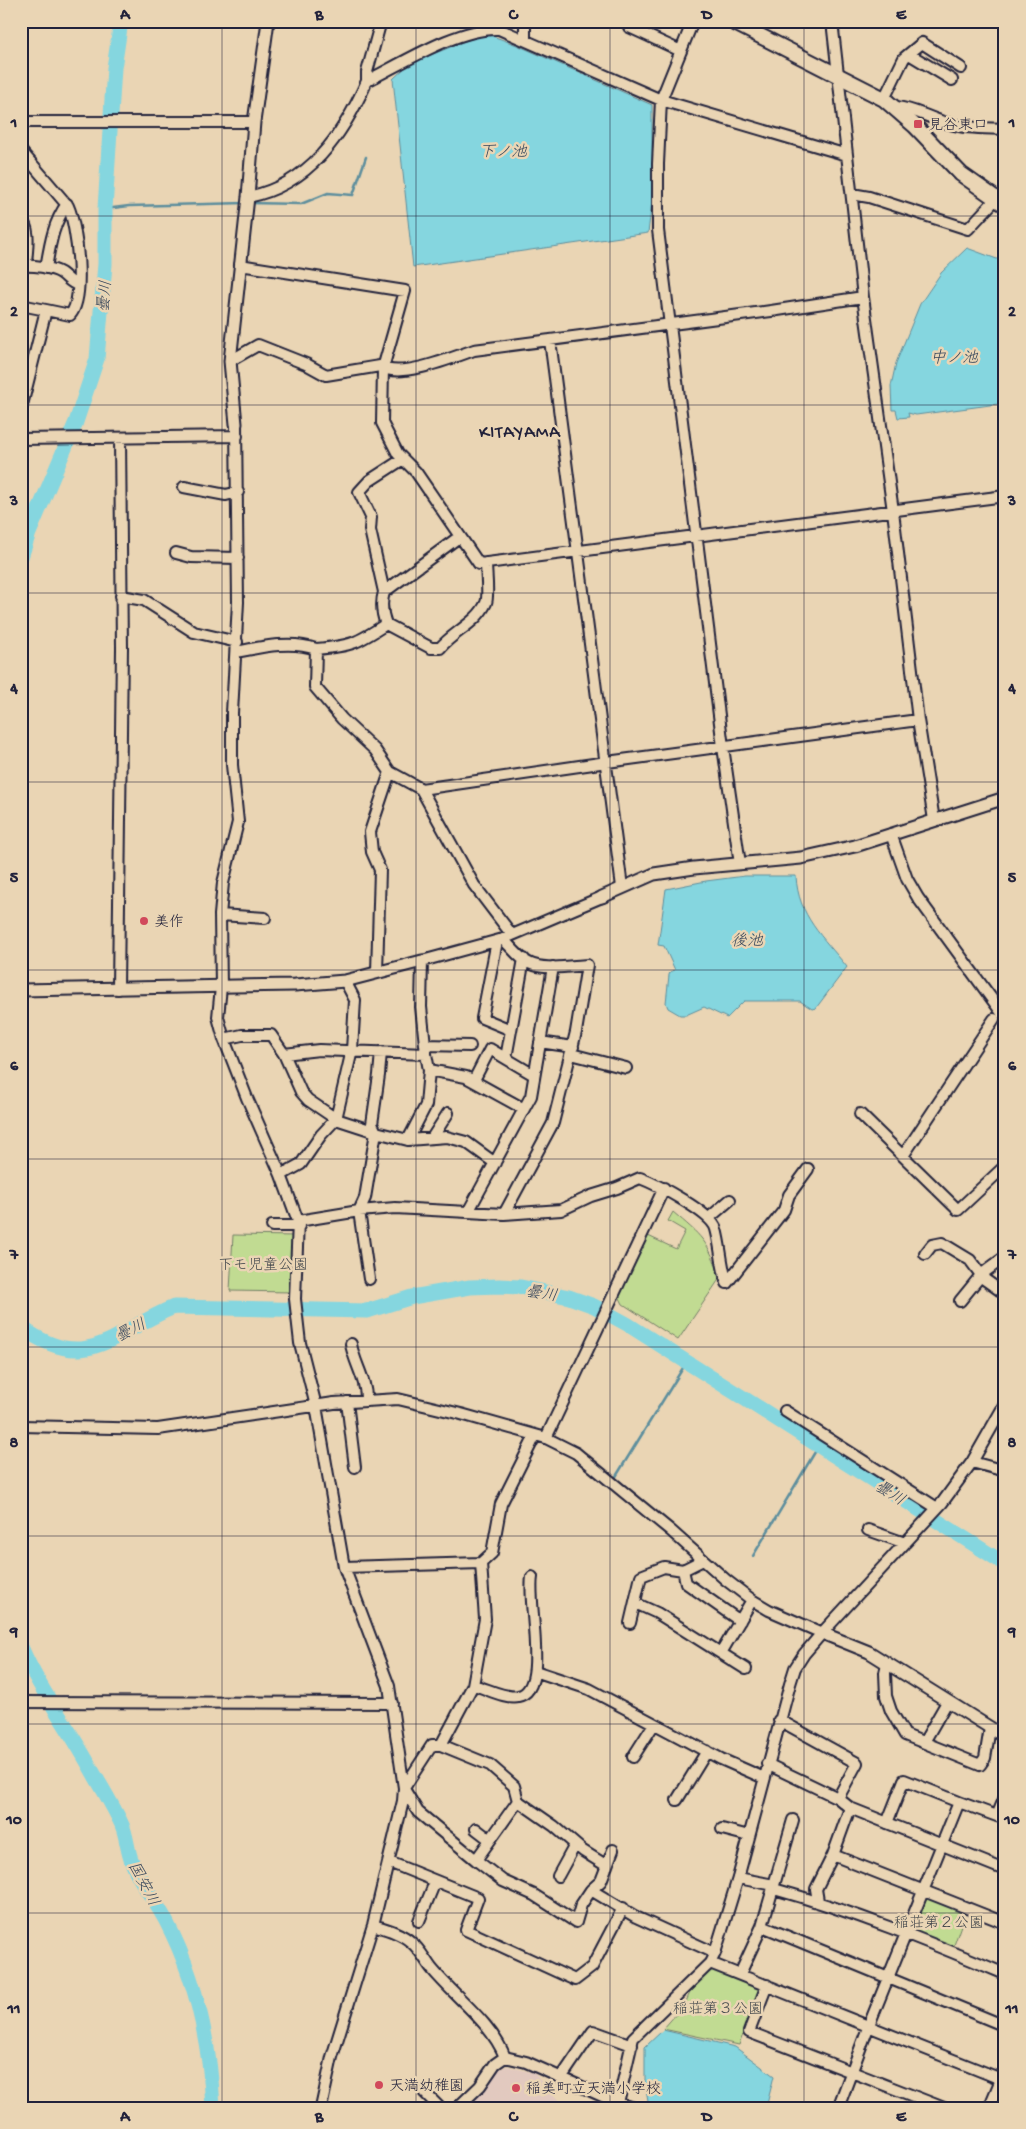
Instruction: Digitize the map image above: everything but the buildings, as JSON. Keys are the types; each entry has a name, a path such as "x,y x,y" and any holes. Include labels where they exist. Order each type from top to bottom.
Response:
{"main road":[{"path":"730,21 839,75 889,103 961,174 1000,202"}],"street":[{"path":"268,21 254,122 230,361 237,436 238,492 236,647 232,713 232,765 238,822 223,883 220,915 221,987 218,1017 224,1039 247,1098 281,1175 298,1223 295,1299 300,1343 316,1406 344,1566 389,1686 404,1788 403,1801 373,1925 334,2049 321,2108"},
{"path":"247,203 284,186 317,159 333,142 367,81 367,72 381,21"},
{"path":"524,21 525,40"},
{"path":"632,21 629,27 681,51"},
{"path":"693,21 662,100 658,164 658,230 723,747 740,864"},
{"path":"832,21 863,297 893,511 918,720 934,820"},
{"path":"367,81 431,47 485,28 499,29 662,100 847,155"},
{"path":"961,68 922,43 904,58 889,103 909,108 947,124 1005,129"},
{"path":"908,54 952,80"},
{"path":"21,122 254,122"},
{"path":"21,151 67,204 76,235 78,285 78,300 70,315 21,305"},
{"path":"852,194 869,197 968,229 1000,202"},
{"path":"46,268 52,233 67,204"},
{"path":"21,220 28,229 24,266 46,268 60,272 72,283 78,285"},
{"path":"240,265 405,290 383,368 382,423 398,454 416,472 479,564 1005,496"},
{"path":"230,361 258,345 306,364 326,375 380,366 383,368 409,369 433,365 474,350 863,297"},
{"path":"21,409 46,310"},
{"path":"550,340 622,887"},
{"path":"21,439 237,436"},
{"path":"118,989 121,596 120,438"},
{"path":"386,624 382,598 384,592 370,530 371,517 359,492 369,480 403,459"},
{"path":"184,487 226,495 238,492"},
{"path":"384,592 459,537"},
{"path":"176,552 191,556 238,558"},
{"path":"386,624 432,648 440,648 448,638 472,622 486,603 486,563"},
{"path":"121,596 144,600 194,632 236,647 308,646 316,649 348,646 362,640 386,624"},
{"path":"316,649 315,687 342,719 357,731 375,750 390,772 421,789 504,939 524,959 533,965 553,967 587,965 572,1050 553,1123 504,1214"},
{"path":"421,789 918,720"},
{"path":"378,972 380,870 372,852 370,832 390,772"},
{"path":"22,990 295,985 345,981 504,939 654,874 801,858 855,846 1005,798"},
{"path":"891,834 908,879 918,898 999,1018 903,1156"},
{"path":"220,915 265,918"},
{"path":"504,939 482,1018 511,1030"},
{"path":"506,1058 524,959"},
{"path":"408,1140 426,1105 429,1070 425,1049 420,990 422,961"},
{"path":"468,1212 531,1096 553,967"},
{"path":"281,1175 301,1164 321,1135 336,1119 352,1050 355,1000 345,981"},
{"path":"224,1039 242,1035 271,1035 284,1054 301,1092 308,1100 336,1119 408,1140 447,1137 466,1142 495,1163"},
{"path":"540,1042 572,1050 626,1068"},
{"path":"284,1054 319,1050 381,1052 470,1046"},
{"path":"474,1080 490,1049 534,1075"},
{"path":"368,1279 359,1211 365,1198 376,1132 372,1124 381,1052"},
{"path":"429,1070 474,1080 524,1109"},
{"path":"432,1138 448,1113"},
{"path":"860,1114 958,1210 1005,1166"},
{"path":"272,1226 359,1211 395,1208 504,1214 561,1210 591,1196 640,1178 664,1188 709,1218 716,1228 723,1271 727,1283 784,1210 789,1195 808,1169"},
{"path":"546,1438 664,1188"},
{"path":"709,1218 730,1200"},
{"path":"925,1254 932,1245 942,1243 970,1260 984,1279 1005,1294"},
{"path":"960,1301 982,1274 1005,1257"},
{"path":"351,1344 364,1382 366,1401"},
{"path":"21,1426 158,1429 347,1402 398,1399 546,1438 576,1452 752,1600 769,1610 869,1652 1005,1737"},
{"path":"347,1402 354,1467"},
{"path":"618,2103 633,2038 710,1963 715,1953 738,1878 779,1720 796,1668 804,1654 822,1633 937,1509 972,1462 1005,1404"},
{"path":"785,1411 937,1509"},
{"path":"344,1566 481,1563 492,1553 503,1498 534,1436"},
{"path":"972,1462 1005,1471"},
{"path":"868,1530 905,1543"},
{"path":"630,1623 641,1576 664,1567 683,1570 703,1560"},
{"path":"441,1745 473,1684 485,1619 481,1563"},
{"path":"683,1570 686,1583 740,1621"},
{"path":"473,1684 517,1697 527,1693 532,1688 535,1671 536,1640 530,1594 532,1577"},
{"path":"721,1653 752,1600"},
{"path":"635,1603 657,1613 746,1668"},
{"path":"887,1664 885,1673 886,1696 891,1710 906,1736 980,1766 985,1758 990,1728"},
{"path":"535,1671 589,1689 707,1751 764,1778"},
{"path":"21,1702 392,1703"},
{"path":"924,1742 947,1702"},
{"path":"779,1720 858,1763 838,1798"},
{"path":"633,1757 654,1724"},
{"path":"404,1788 432,1745 441,1745 490,1765 514,1786 518,1801 607,1866"},
{"path":"678,1793 707,1751"},
{"path":"767,1764 838,1798 850,1808 1005,1870"},
{"path":"886,1823 904,1780 1001,1818 1005,1797"},
{"path":"404,1788 418,1812 476,1860 503,1881 534,1896 576,1922 581,1905 591,1890 601,1881 613,1850"},
{"path":"476,1860 489,1839 518,1801"},
{"path":"838,2108 869,2025 959,1802"},
{"path":"818,1901 816,1889 833,1855 850,1808"},
{"path":"740,1974 762,1926 794,1828"},
{"path":"476,1829 489,1839"},
{"path":"722,1829 749,1836"},
{"path":"558,1876 576,1845"},
{"path":"833,1855 1005,1923"},
{"path":"388,1862 478,1898 466,1930 575,1980 592,1967 623,1908"},
{"path":"738,1878 769,1884 774,1889 818,1901 906,1933 1005,1974"},
{"path":"419,1921 418,1909 435,1882"},
{"path":"591,1890 636,1917 715,1953"},
{"path":"373,1925 393,1931 411,1941 432,1969 474,2013 501,2048 505,2057"},
{"path":"762,1926 1005,2026"},
{"path":"710,1963 869,2025 1003,2074 989,2108"},
{"path":"767,1985 749,2032 944,2108"},
{"path":"561,2078 593,2031 632,2045"},
{"path":"456,2108 480,2086 495,2064 505,2057 526,2062 618,2103 634,2108"},
{"path":"424,2092 440,2108"}],"shaded area":[{"name":"稲美町立天満小学校","path":"507,2066 534,2073 567,2108 464,2108 488,2086 498,2070"}],"green space":[{"path":"673,1212 691,1227 708,1247 720,1278 678,1340 623,1304 618,1294 646,1235 676,1249 685,1231 668,1221"},
{"name":"下モ児童公園","path":"233,1235 297,1236 292,1292 230,1291"},
{"name":"稲荘第２公園","path":"926,1896 966,1911 953,1948 912,1933"},
{"name":"稲荘第３公園","path":"710,1969 760,1989 739,2045 663,2029 685,2004 694,1983"}],"water":[{"name":"下ノ池","path":"487,34 517,45 652,105 652,201 648,233 413,267 393,79 409,64"},
{"name":"中ノ池","path":"967,248 1005,262 1005,403 916,415 908,413 909,417 898,418 896,410 892,410 891,386 896,363 920,304 941,273"},
{"name":"後池","path":"745,876 796,876 801,903 813,925 847,967 816,1008 812,1009 800,1001 744,1001 727,1018 704,1007 686,1015 680,1015 668,1008 666,1003 669,975 670,972 675,970 664,946 658,945 666,889"},
{"path":"663,2030 735,2047 774,2076 766,2108 649,2108 645,2083 645,2047"}],"waterway":[{"name":"曇川","path":"21,557 29,533 76,422 97,359 105,264 105,209 114,68 121,21"},
{"path":"250,203 301,204 328,193 353,195 366,157"},
{"path":"105,209 129,206 245,203"},
{"name":"曇川","path":"21,1327 44,1341 64,1348 83,1349 99,1345 174,1307 367,1311 412,1297 470,1287 499,1286 521,1287 569,1297 594,1306 627,1324 1005,1564"},
{"path":"615,1478 686,1363"},
{"path":"753,1556 818,1447"},
{"name":"国安川","path":"21,1647 36,1678 115,1810 124,1830 135,1870 177,1943 186,1965 200,2012 209,2060 213,2108"}],"place":[{"name":"見谷東口","path":"918,124"},
{"name":"美作","path":"144,921"},
{"name":"天満幼稚園","path":"379,2085"},
{"name":"稲美町立天満小学校","path":"516,2088"}],"district":[{"name":"KITAYAMA","path":"520,431"}]}
